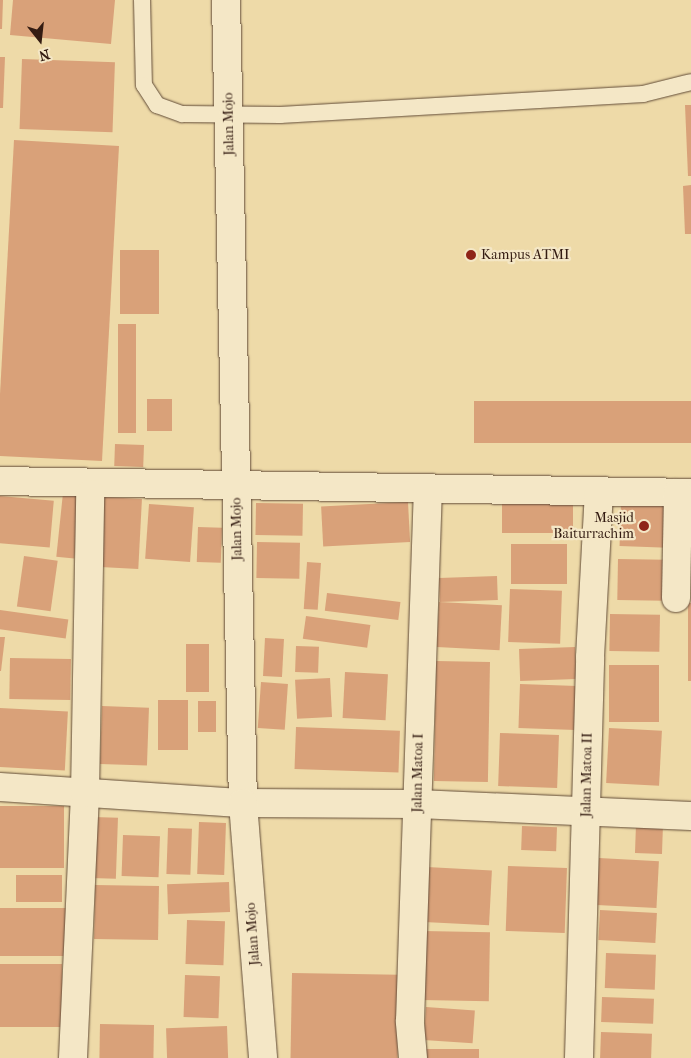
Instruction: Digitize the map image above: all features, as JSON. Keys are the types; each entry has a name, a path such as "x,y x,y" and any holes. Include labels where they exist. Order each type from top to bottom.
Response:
{"street":[{"name":"Jalan Mojo","path":"226,0 243,803 263,1058"},
{"path":"0,481 684,493 676,598"},
{"name":"Jalan Matoa I","path":"413,1058 410,1021 418,804 420,652 428,488"},
{"name":"Jalan Matoa II","path":"579,1058 586,812 599,492"},
{"path":"73,1058 85,793 90,494"},
{"path":"0,787 243,803 418,804 691,816"}],"lane":[{"path":"142,0 144,85 157,105 182,114 228,117 643,94 691,82"}],"building":[{"path":"0,0 3,0 2,29 0,29"},
{"path":"13,0 115,0 111,44 10,35"},
{"path":"0,57 5,57 3,108 0,108"},
{"path":"22,59 115,62 113,132 20,129"},
{"path":"685,105 691,105 691,176 688,176"},
{"path":"14,140 119,146 102,461 0,456 0,394"},
{"path":"691,185 691,234 685,234 683,186"},
{"path":"120,250 159,250 159,314 120,314"},
{"path":"118,324 136,324 136,433 118,433"},
{"path":"147,399 172,399 172,431 147,431"},
{"path":"474,401 691,401 691,443 474,443"},
{"path":"115,444 144,445 143,467 114,466"},
{"path":"63,493 81,495 74,559 56,557"},
{"path":"0,496 54,501 50,548 0,543"},
{"path":"104,497 142,499 138,569 100,567"},
{"path":"408,502 410,542 323,546 321,507"},
{"path":"502,502 573,502 573,533 502,533"},
{"path":"256,503 303,504 302,536 255,535"},
{"path":"149,504 194,507 190,562 145,559"},
{"name":"Masjid Baiturrachim","path":"621,504 669,506 668,548 620,546"},
{"path":"198,527 222,528 221,563 197,562"},
{"path":"257,542 300,543 299,579 256,578"},
{"path":"511,544 567,544 567,584 511,584"},
{"path":"24,556 58,561 51,611 17,607"},
{"path":"618,559 665,560 664,601 617,600"},
{"path":"307,562 321,563 318,610 304,609"},
{"path":"497,576 498,600 440,602 439,578"},
{"path":"510,589 562,591 560,644 508,642"},
{"path":"327,593 400,602 398,620 325,611"},
{"path":"439,602 502,605 500,650 437,647"},
{"path":"688,603 691,603 691,681 688,681"},
{"path":"0,610 68,620 66,638 0,629"},
{"path":"610,614 660,615 659,652 609,651"},
{"path":"306,616 370,625 367,648 303,639"},
{"path":"0,637 5,637 1,671 0,671"},
{"path":"265,638 284,639 282,677 263,676"},
{"path":"186,644 209,644 209,692 186,692"},
{"path":"296,646 319,647 318,673 295,672"},
{"path":"575,647 576,679 520,681 519,649"},
{"path":"10,658 71,659 70,700 9,699"},
{"path":"436,661 490,662 488,782 434,781"},
{"path":"609,665 659,665 659,722 609,722"},
{"path":"345,672 388,674 386,720 343,718"},
{"path":"330,678 332,717 297,719 295,680"},
{"path":"261,682 288,684 285,730 258,728"},
{"path":"520,684 577,686 575,730 518,728"},
{"path":"158,700 188,700 188,750 158,750"},
{"path":"198,701 216,701 216,732 198,732"},
{"path":"102,706 149,708 147,766 100,764"},
{"path":"0,708 68,712 65,770 0,767"},
{"path":"296,727 400,731 398,773 295,769"},
{"path":"609,728 662,731 659,786 606,783"},
{"path":"500,733 559,735 557,788 498,786"},
{"path":"0,806 64,806 64,868 0,868"},
{"path":"93,817 118,818 116,879 91,878"},
{"path":"199,822 226,823 224,875 197,874"},
{"path":"636,824 663,825 662,854 635,853"},
{"path":"522,826 557,827 556,851 521,850"},
{"path":"168,828 192,829 190,875 166,874"},
{"path":"123,835 160,836 159,877 122,876"},
{"path":"599,858 659,861 656,908 597,905"},
{"path":"508,866 567,868 565,933 506,931"},
{"path":"427,867 492,870 489,925 424,922"},
{"path":"16,875 62,875 62,902 16,902"},
{"path":"229,882 230,912 168,914 167,884"},
{"path":"95,885 159,886 158,940 94,939"},
{"path":"0,908 67,908 67,956 0,956"},
{"path":"600,910 657,913 655,943 598,940"},
{"path":"187,920 225,921 223,965 185,964"},
{"path":"423,931 490,932 489,1001 422,1000"},
{"path":"606,953 656,955 655,990 605,988"},
{"path":"0,964 62,964 62,1027 0,1027"},
{"path":"292,973 399,975 398,1058 291,1058"},
{"path":"185,975 220,976 219,1018 184,1017"},
{"path":"602,997 654,999 653,1024 601,1022"},
{"path":"426,1007 475,1010 473,1043 424,1040"},
{"path":"100,1024 154,1025 153,1058 99,1058"},
{"path":"227,1026 228,1058 167,1058 166,1028"},
{"path":"601,1032 652,1034 651,1058 600,1058"},
{"path":"424,1049 479,1049 479,1058 424,1058"}],"place":[{"name":"Kampus ATMI","path":"471,255"},
{"name":"Masjid Baiturrachim","path":"644,526"}]}
